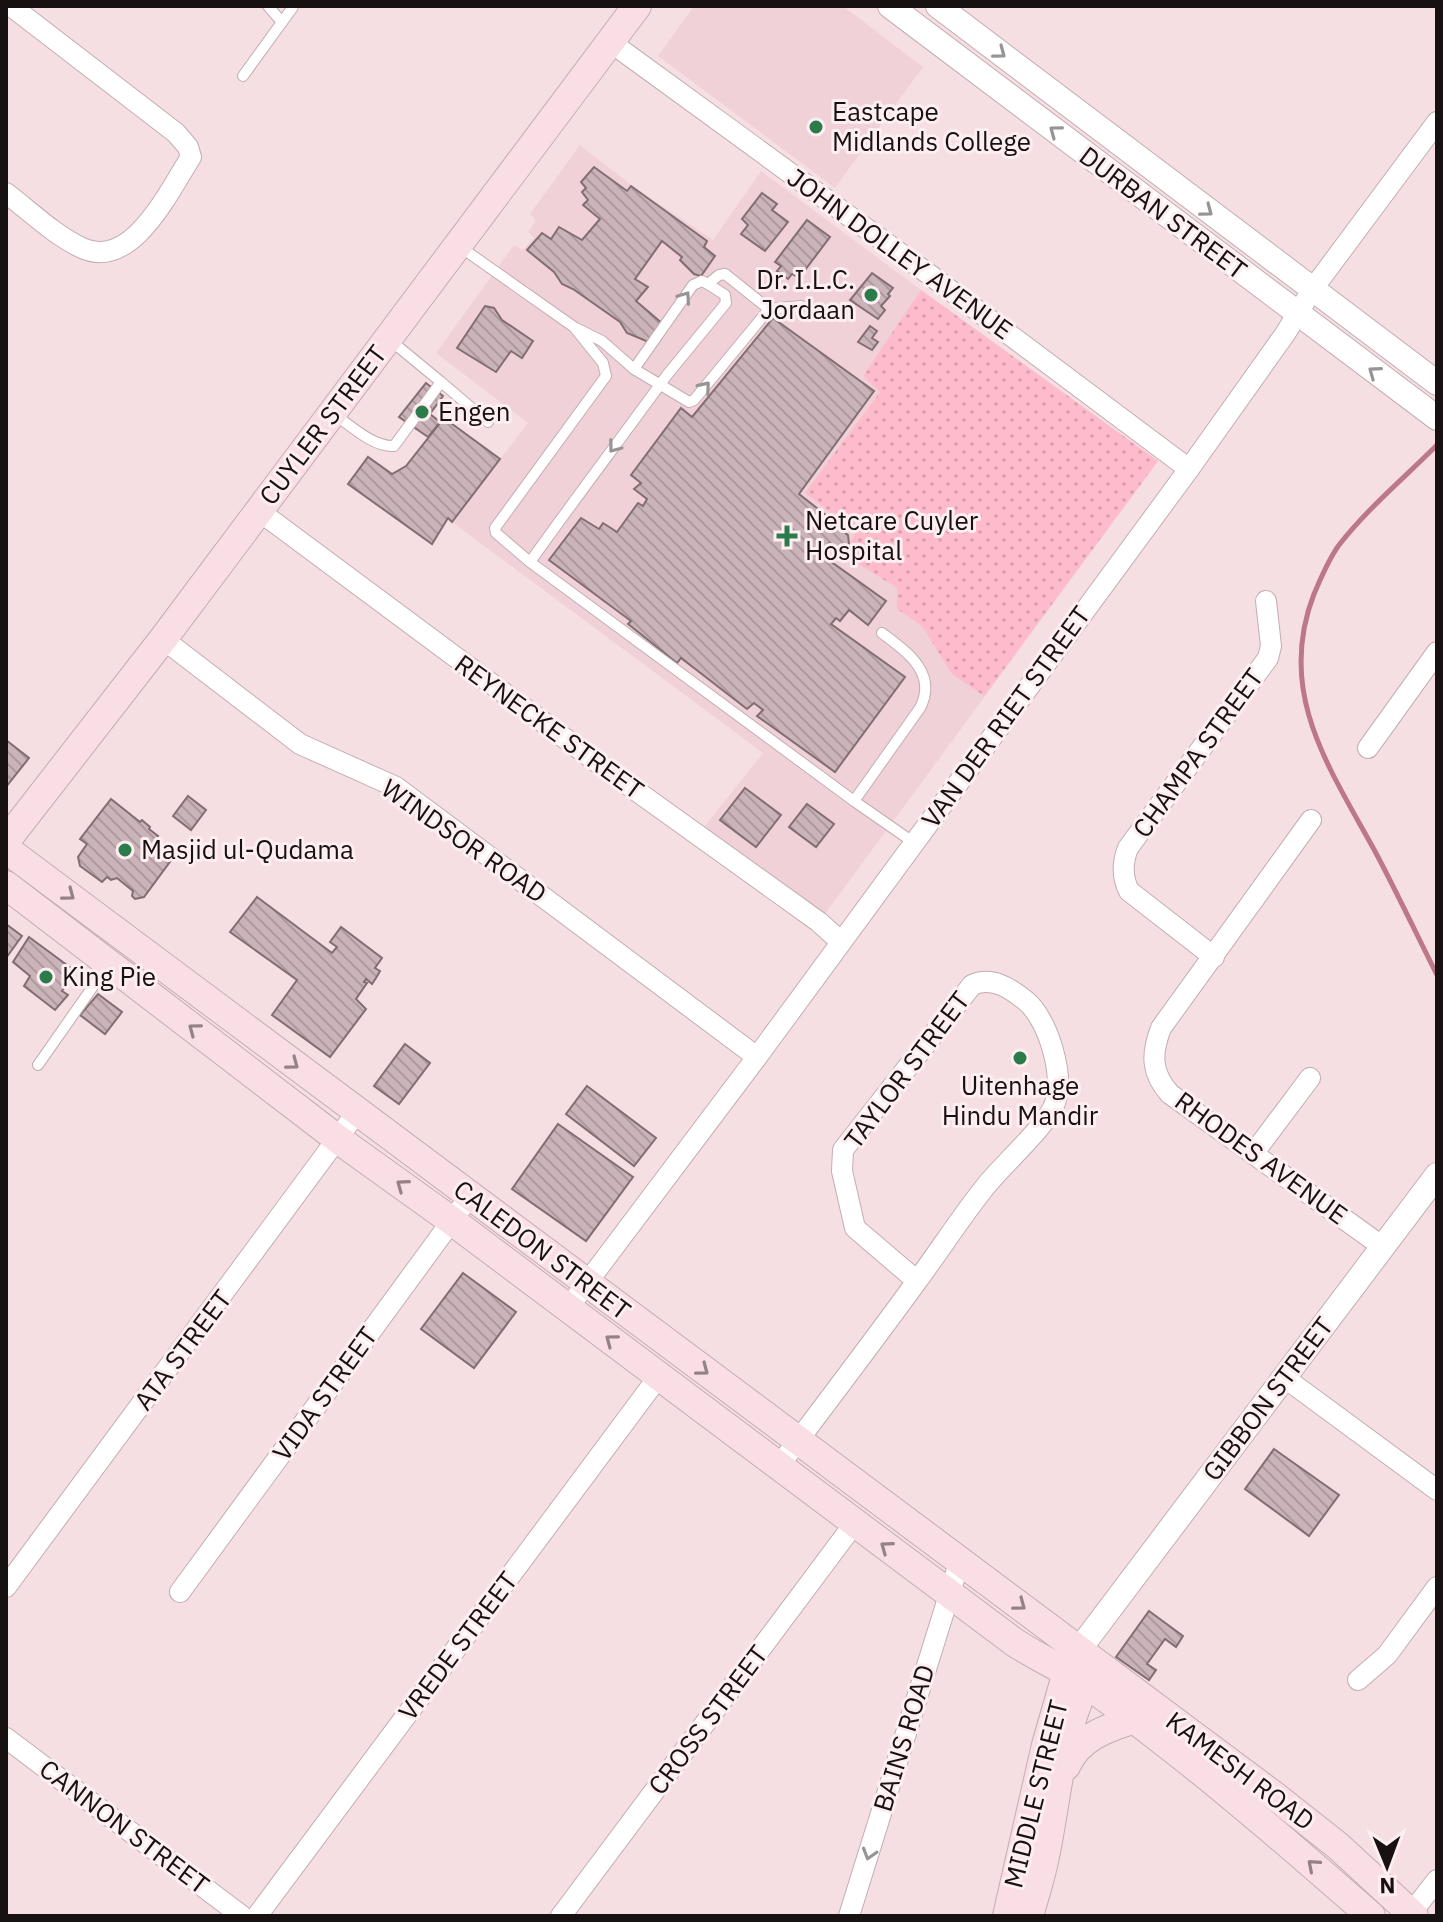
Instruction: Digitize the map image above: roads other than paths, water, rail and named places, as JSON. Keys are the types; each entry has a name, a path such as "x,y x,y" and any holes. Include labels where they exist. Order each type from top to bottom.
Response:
{"main road":[{"name":"CUYLER STREET","path":"6,841 163,639 637,6"},
{"name":"CALEDON STREET","path":"6,849 960,1560 1082,1668"},
{"name":"CALEDON STREET","path":"6,885 339,1140 452,1221 854,1524 1040,1659 1082,1668"},
{"name":"KAMESH ROAD","path":"1082,1668 1135,1719 1282,1838 1371,1916"},
{"name":"KAMESH ROAD","path":"1082,1668 1338,1846 1412,1915"},
{"name":"MIDDLE STREET","path":"1029,1916 1044,1862 1082,1668"},
{"name":"MIDDLE STREET","path":"1007,1916 1039,1772 1082,1668"},
{"path":"1058,1784 1073,1751 1080,1745 1097,1734 1135,1719"}],"street":[{"path":"6,193 73,243 97,252 115,251 144,226 191,157 188,147 176,133 11,6"},
{"name":"DURBAN STREET","path":"890,6 1437,418"},
{"name":"DURBAN STREET","path":"938,6 1437,383"},
{"name":"JOHN DOLLEY AVENUE","path":"609,41 1189,469"},
{"name":"VAN DER RIET STREET","path":"568,1308 757,1057 1189,469 1285,334 1312,290 1437,122"},
{"name":"REYNECKE STREET","path":"259,511 629,786 819,922 841,942"},
{"name":"CHAMPA STREET","path":"1214,957 1129,891 1123,879 1123,861 1128,848 1268,658 1271,646 1266,601"},
{"name":"WINDSOR ROAD","path":"163,639 305,747 396,787 757,1057"},
{"path":"1368,748 1437,652"},
{"name":"RHODES AVENUE","path":"1311,820 1161,1028 1155,1042 1153,1062 1160,1081 1170,1094 1383,1247"},
{"name":"TAYLOR STREET","path":"778,1467 917,1281 986,1186 1055,1104 1058,1087 1050,1037 1042,1019 1020,996 998,984 980,982 972,985 843,1150 842,1171 855,1228 917,1281"},
{"path":"1253,1154 1310,1078"},
{"name":"ATA STREET","path":"6,1587 357,1112"},
{"name":"GIBBON STREET","path":"1082,1668 1101,1624 1154,1548 1437,1175"},
{"name":"VIDA STREET","path":"180,1592 470,1196"},
{"name":"VREDE STREET","path":"257,1916 659,1376"},
{"path":"1285,1378 1437,1490"},
{"name":"CROSS STREET","path":"561,1916 854,1524"},
{"name":"BAINS ROAD","path":"849,1916 960,1560"},
{"path":"1358,1680 1387,1655 1437,1587"},
{"name":"CANNON STREET","path":"6,1738 242,1916"},
{"path":"1412,1915 1437,1880"}],"lane":[{"path":"268,6 281,21"},
{"path":"243,76 293,7"},
{"path":"457,245 574,327 602,341 634,369 684,401 693,401 769,309"},
{"path":"708,284 725,274 769,309 801,306"},
{"path":"530,562 660,384 726,303 725,295 702,281 693,285 634,369"},
{"path":"574,327 603,363 606,376 495,528 496,533 530,562 913,842"},
{"path":"387,339 488,422"},
{"path":"332,413 374,441 394,446 441,382"},
{"path":"854,801 920,708 926,691 925,677 917,662 882,633"},
{"path":"38,1065 109,965"}],"waterway":[{"path":"1437,445 1374,506 1335,551 1314,594 1304,630 1301,665 1305,698 1327,761 1437,975"}],"place":[{"name":"Eastcape Midlands College","path":"816,127"},
{"name":"Dr. I.L.C. Jordaan","path":"871,295"},
{"name":"Engen","path":"422,412"},
{"name":"Netcare Cuyler Hospital","path":"787,536"},
{"name":"Masjid ul-Qudama","path":"125,850"},
{"name":"King Pie","path":"46,977"},
{"name":"Uitenhage Hindu Mandir","path":"1020,1058"}]}
